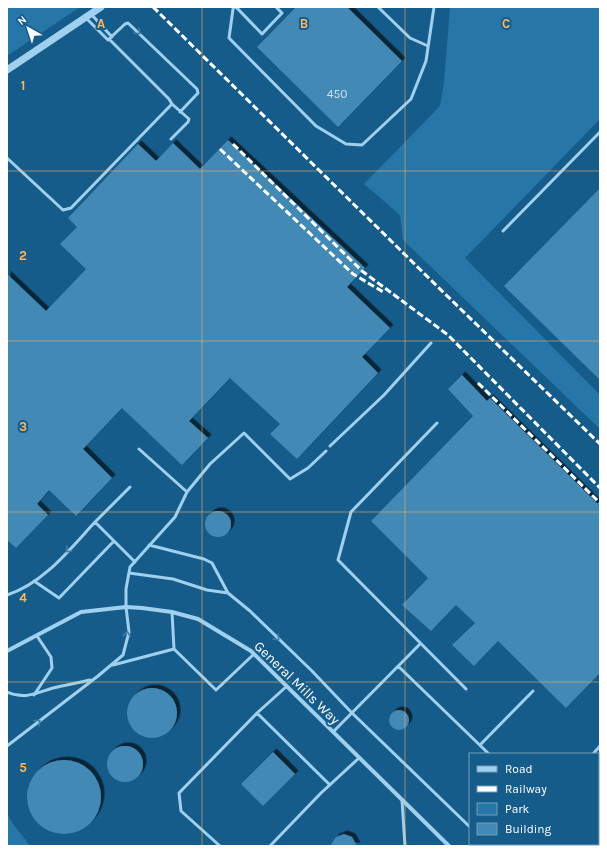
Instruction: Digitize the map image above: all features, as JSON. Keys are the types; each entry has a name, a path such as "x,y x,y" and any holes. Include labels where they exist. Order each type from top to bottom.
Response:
{"street":[{"path":"7,70 101,7"},
{"name":"General Mills Way","path":"7,651 81,612 126,607 172,612 198,618 254,654 449,846"}],"lane":[{"path":"276,7 282,13 262,34 236,7 233,9 229,38 316,126 346,144 362,145 411,99 426,61 434,7"},
{"path":"378,7 410,38 428,46"},
{"path":"88,15 110,39"},
{"path":"88,15 169,99 172,104 189,119 188,122 171,139"},
{"path":"110,39 125,24 128,23 197,89 198,93 180,112"},
{"path":"7,158 62,210 71,208 172,104"},
{"path":"503,231 600,132"},
{"path":"330,446 384,395 431,343"},
{"path":"437,423 351,512 338,560 466,689"},
{"path":"7,746 123,655 129,632 126,607 126,589 130,567 174,517 187,492 210,464 244,433 290,479 308,468 326,451"},
{"path":"139,449 187,492"},
{"path":"7,595 15,593 34,582 51,568 130,487"},
{"path":"95,522 135,562"},
{"path":"34,582 59,598 114,541"},
{"path":"149,545 212,562 228,593 250,611 312,671 352,713 469,826"},
{"path":"129,573 173,579 207,590 228,593"},
{"path":"172,612 174,649 216,690 254,654"},
{"path":"34,695 52,668 51,657 37,636"},
{"path":"333,732 420,644"},
{"path":"110,665 174,649"},
{"path":"398,666 488,753"},
{"path":"7,692 20,696 34,695 53,688 93,679"},
{"path":"220,846 181,811 178,793 257,713 287,686"},
{"path":"480,745 533,691"},
{"path":"257,713 330,784"},
{"path":"270,846 330,784 359,758"},
{"path":"402,800 405,846"}],"green space":[{"path":"7,7 80,7 7,56"},
{"path":"450,7 600,7 600,119 465,258 600,395 600,429 403,240 400,215 364,184 440,106 444,82"},
{"path":"7,813 11,821 30,846 7,846"}],"building":[{"path":"296,7 347,7 402,61 338,127 257,47"},
{"path":"228,140 365,268 347,287 390,328 362,357 378,373 297,459 270,434 280,424 230,378 189,421 208,438 182,465 122,408 83,449 112,478 76,516 49,490 37,504 48,515 16,548 7,540 7,274 46,311 86,269 60,244 77,227 68,218 138,144 156,161 173,143 200,169"},
{"path":"600,188 600,380 504,286"},
{"path":"462,375 487,401 490,398 600,506 600,673 566,708 498,641 474,666 452,645 475,623 456,605 431,631 402,605 428,578 371,521 473,416 448,389"},
{"path":"218,511 227,515 231,524 227,533 218,537 209,533 205,524 209,515"},
{"path":"152,688 166,692 173,699 177,713 173,727 166,734 152,738 138,734 131,727 127,713 131,699 138,692"},
{"path":"399,710 406,713 409,720 406,727 399,730 392,727 389,720 392,713"},
{"path":"129,746 138,751 142,757 142,771 138,777 129,782 121,782 112,777 108,771 107,760 112,751 118,747"},
{"path":"273,752 295,774 263,806 241,784"},
{"path":"64,760 85,766 95,776 101,797 95,818 85,828 64,834 43,828 33,818 27,797 33,776 43,766"},
{"path":"344,834 352,837 357,846 330,846 336,837"}],"railway":[{"path":"153,7 600,444"},
{"path":"233,144 362,271 448,335 600,488"},
{"path":"220,149 353,274 385,293"},
{"path":"478,383 600,503"}]}
